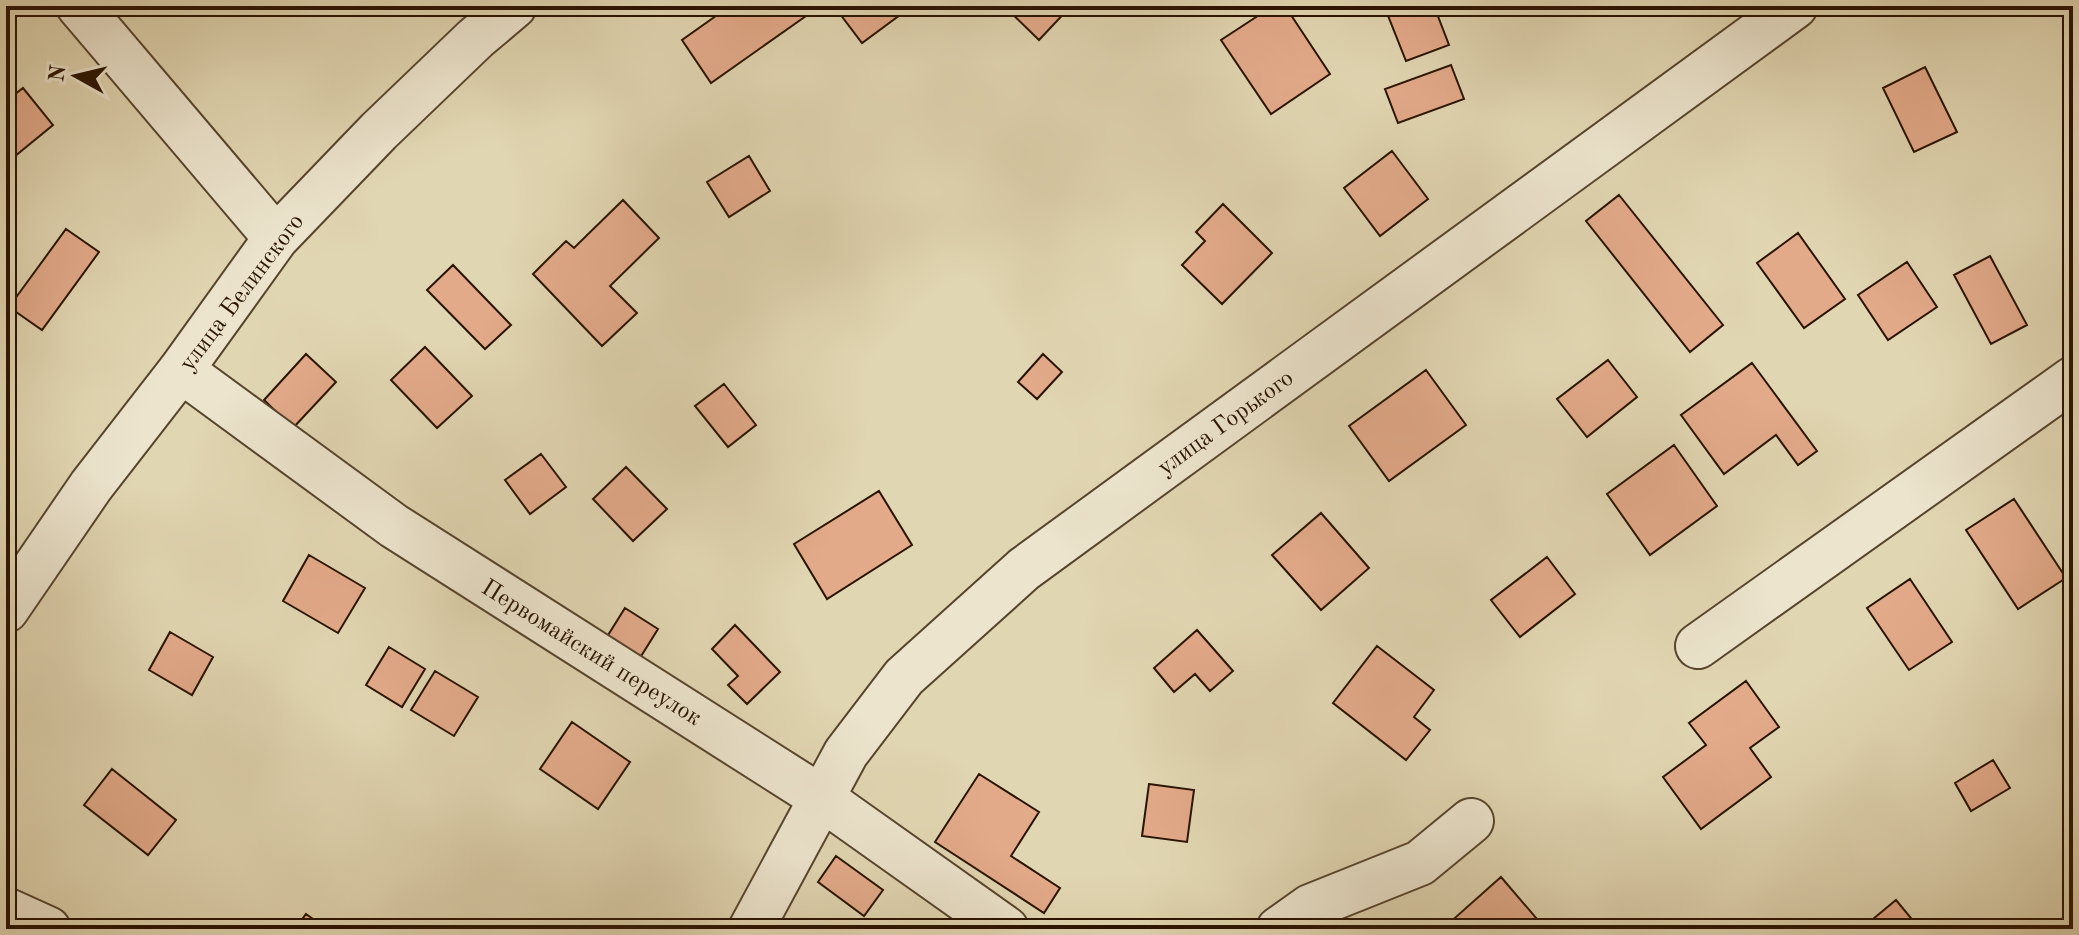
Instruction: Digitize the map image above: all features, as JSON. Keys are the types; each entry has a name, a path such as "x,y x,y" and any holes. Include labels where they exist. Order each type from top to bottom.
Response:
{"street":[{"path":"79,6 276,238"},
{"name":"улица Белинского","path":"6,610 91,486 181,370 276,238 379,131 514,6"},
{"name":"улица Горького","path":"751,929 846,753 904,677 1024,569 1795,6"},
{"name":"Первомайский переулок","path":"181,370 394,526 820,797 1006,929"},
{"path":"1698,646 2073,379"},
{"path":"1279,929 1310,907 1420,863 1471,821"},
{"path":"6,910 48,929"}],"building":[{"path":"730,6 799,6 806,16 711,83 682,40"},
{"path":"834,6 899,6 904,12 862,43"},
{"path":"1004,6 1071,6 1039,40"},
{"path":"1273,6 1285,6 1330,74 1271,114 1221,40"},
{"path":"1434,6 1449,45 1406,61 1385,8"},
{"path":"1451,65 1464,99 1398,123 1385,89"},
{"path":"1925,67 1957,132 1914,152 1883,88"},
{"path":"23,88 53,125 9,161 6,157 6,101"},
{"path":"1392,151 1428,199 1380,236 1344,188"},
{"path":"749,156 770,191 729,217 707,182"},
{"path":"1619,195 1723,325 1690,352 1586,221"},
{"path":"623,200 659,238 610,286 637,313 602,346 533,274 566,241 574,248"},
{"path":"6,203 16,212 6,224"},
{"path":"1223,204 1272,253 1222,304 1182,265 1205,241 1196,232"},
{"path":"66,229 99,252 42,330 9,307"},
{"path":"1798,233 1845,299 1804,328 1757,263"},
{"path":"1990,256 2027,325 1991,344 1954,275"},
{"path":"1907,262 1937,307 1888,340 1858,295"},
{"path":"453,265 511,325 485,349 427,290"},
{"path":"425,347 472,396 437,428 391,380"},
{"path":"306,354 336,382 293,428 264,400"},
{"path":"1043,354 1062,372 1037,399 1018,382"},
{"path":"1608,360 1637,397 1587,437 1557,399"},
{"path":"1752,363 1817,451 1798,465 1776,435 1724,474 1681,415"},
{"path":"1426,370 1466,425 1389,481 1349,426"},
{"path":"724,384 756,425 728,447 695,406"},
{"path":"1674,445 1717,506 1650,555 1607,494"},
{"path":"541,454 566,487 530,514 505,480"},
{"path":"626,467 667,509 633,541 593,499"},
{"path":"879,491 912,545 827,599 794,544"},
{"path":"2014,499 2066,578 2018,609 1966,530"},
{"path":"1321,513 1369,568 1321,610 1272,555"},
{"path":"309,555 365,588 338,633 283,601"},
{"path":"1547,557 1575,594 1520,637 1491,600"},
{"path":"1910,579 1952,642 1909,670 1867,608"},
{"path":"625,608 658,629 638,661 605,640"},
{"path":"735,625 780,672 747,704 728,685 738,676 712,649"},
{"path":"1197,630 1233,671 1210,691 1195,674 1174,692 1154,668"},
{"path":"170,632 213,657 192,695 149,670"},
{"path":"1377,646 1434,690 1414,717 1430,730 1406,760 1333,703"},
{"path":"389,647 425,669 402,707 366,685"},
{"path":"435,671 478,697 454,736 411,710"},
{"path":"1746,681 1779,727 1750,748 1771,777 1701,829 1663,777 1706,745 1689,723"},
{"path":"572,722 630,762 598,809 540,769"},
{"path":"1993,760 2010,788 1971,811 1955,783"},
{"path":"112,769 176,820 148,855 84,805"},
{"path":"979,774 1039,812 1011,856 1060,888 1044,913 935,842"},
{"path":"1149,784 1194,790 1187,842 1142,836"},
{"path":"836,856 883,890 864,916 818,882"},
{"path":"1501,877 1543,926 1539,929 1452,929 1448,924"},
{"path":"1896,900 1920,929 1861,929"},
{"path":"306,914 327,929 295,929"}]}
